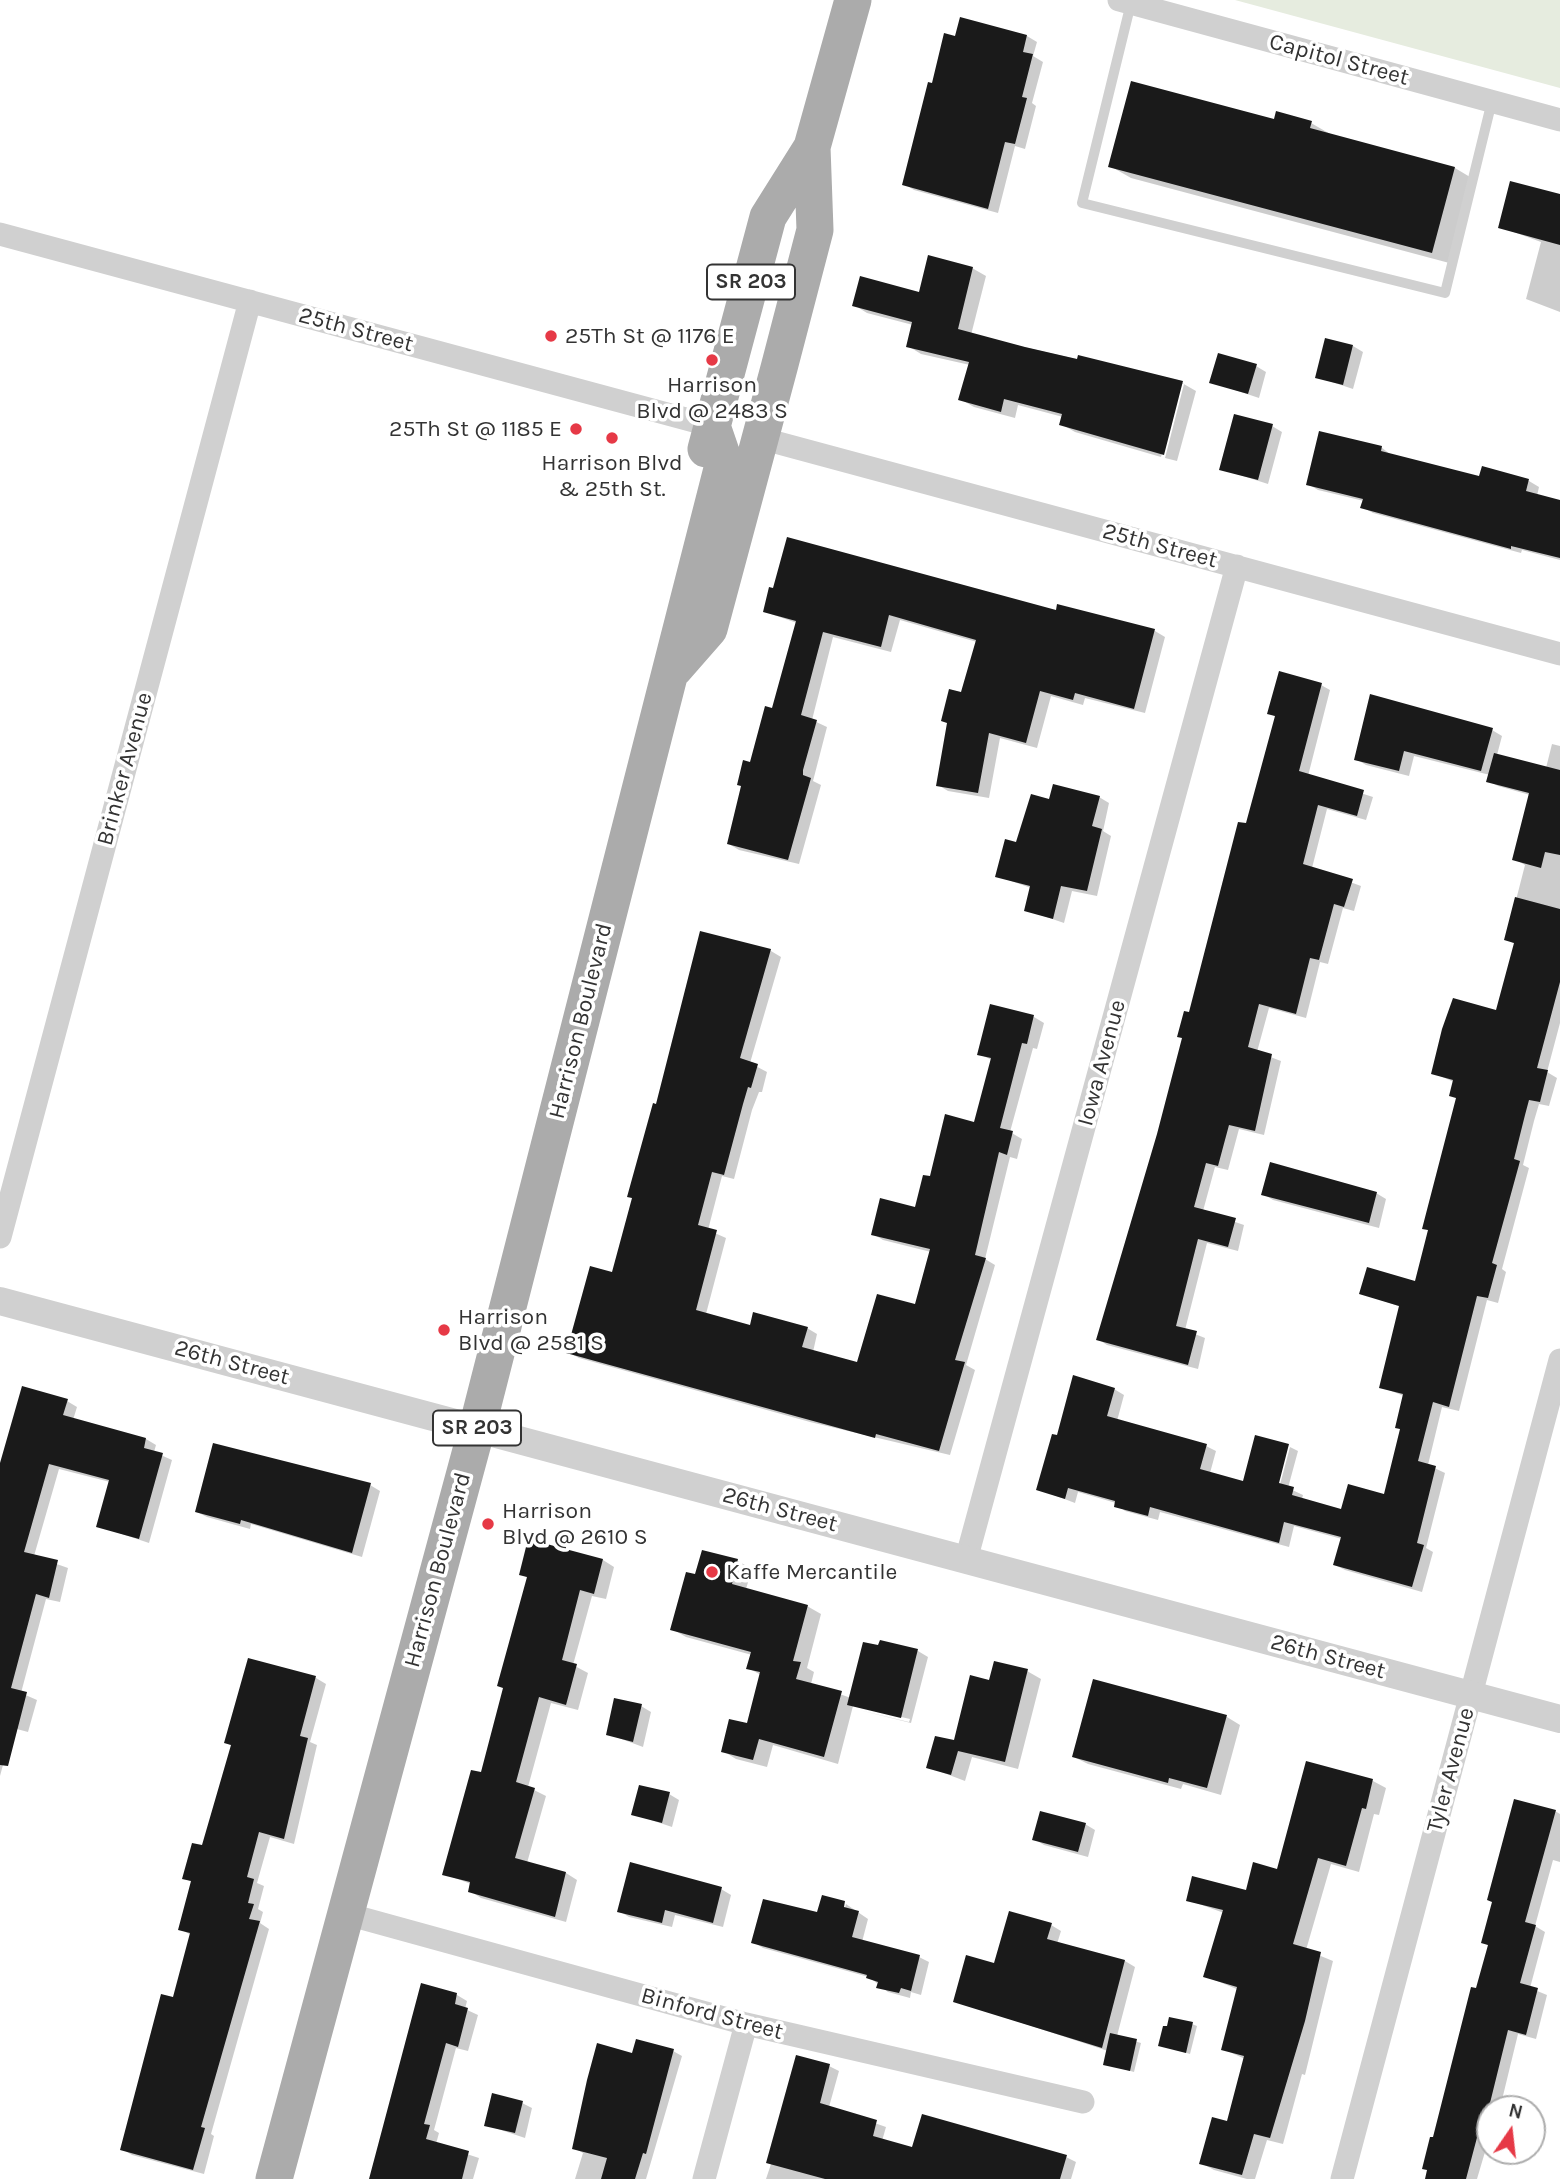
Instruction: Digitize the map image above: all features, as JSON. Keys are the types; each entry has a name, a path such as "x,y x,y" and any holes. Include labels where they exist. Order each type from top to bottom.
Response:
{"main road":[{"name":"SR 203","path":"712,426 768,218 812,147 853,0"},
{"path":"760,438 746,397 812,147"},
{"path":"670,675 724,461 712,426"},
{"name":"Harrison Boulevard","path":"274,2179 477,1428 670,675 709,629 760,438"}],"street":[{"name":"Capitol Street","path":"1125,2 1560,120"},
{"name":"25th Street","path":"0,234 712,426"},
{"name":"Brinker Avenue","path":"0,1237 250,301"},
{"name":"25th Street","path":"760,438 1560,654"},
{"name":"Iowa Avenue","path":"966,1560 1237,566"},
{"name":"26th Street","path":"0,1301 1560,1719"},
{"name":"Tyler Avenue","path":"1342,2179 1560,1360"},
{"name":"Binford Street","path":"344,1913 746,2024 1083,2102"},
{"path":"704,2179 746,2024"}],"lane":[{"path":"1125,2 1082,203 1445,293 1492,102"}],"shaded area":[{"path":"1235,0 1560,0 1560,88"}],"building":[{"path":"960,17 1027,35 1023,52 1033,54 1022,97 1027,98 1015,144 1005,142 988,209 902,185 928,82 932,83 944,33 955,36"},
{"path":"1131,81 1274,119 1276,111 1312,121 1310,128 1455,167 1432,253 1108,167"},
{"path":"1510,181 1560,194 1560,245 1498,228"},
{"path":"928,255 973,267 958,329 1025,347 1077,359 1078,355 1183,381 1164,455 1059,425 1062,414 1004,399 1001,412 958,400 969,362 906,347 912,322 852,306 860,276 919,292"},
{"path":"1325,338 1353,345 1343,385 1315,378"},
{"path":"1218,353 1257,364 1248,394 1209,383"},
{"path":"1234,414 1273,424 1258,480 1219,470"},
{"path":"1319,431 1382,446 1381,451 1479,476 1482,466 1529,479 1526,491 1560,500 1560,558 1511,546 1511,549 1360,508 1363,499 1306,485"},
{"path":"787,537 1056,610 1057,604 1155,629 1134,709 1075,693 1073,700 1040,691 1026,743 989,733 978,793 936,786 947,723 941,721 949,689 961,692 976,640 889,615 881,647 823,632 801,715 817,720 803,770 803,775 811,778 788,860 727,844 741,786 737,785 743,760 750,762 765,706 772,708 796,621 763,612 769,587 773,588"},
{"path":"1279,671 1322,683 1299,771 1364,790 1357,816 1318,805 1303,864 1353,879 1344,907 1334,904 1319,960 1310,958 1296,1014 1259,1004 1248,1047 1272,1054 1255,1131 1229,1125 1218,1166 1206,1163 1194,1207 1236,1218 1228,1247 1198,1239 1176,1326 1197,1331 1188,1365 1096,1340 1157,1134 1182,1038 1177,1037 1184,1011 1189,1012 1238,822 1246,823 1275,716 1267,714"},
{"path":"1370,694 1493,728 1481,771 1404,751 1399,771 1354,760"},
{"path":"1494,753 1560,770 1560,855 1545,852 1541,868 1512,860 1529,793 1486,782"},
{"path":"1053,784 1100,796 1092,826 1102,829 1087,891 1061,886 1053,919 1024,911 1030,886 995,877 1005,839 1016,842 1031,794 1049,799"},
{"path":"1515,897 1560,909 1560,982 1537,1068 1548,1070 1540,1102 1529,1100 1525,1115 1514,1159 1520,1161 1492,1263 1497,1265 1488,1298 1477,1296 1449,1407 1433,1402 1418,1461 1436,1466 1417,1543 1424,1545 1412,1587 1333,1565 1341,1537 1284,1522 1279,1543 1150,1507 1148,1516 1114,1507 1115,1501 1068,1488 1065,1499 1036,1490 1052,1434 1057,1435 1073,1375 1115,1388 1107,1416 1207,1444 1200,1469 1243,1481 1255,1435 1289,1444 1279,1483 1294,1487 1292,1495 1341,1509 1348,1484 1384,1494 1400,1429 1395,1428 1403,1394 1379,1388 1399,1306 1359,1294 1367,1267 1415,1281 1428,1230 1422,1229 1456,1098 1449,1096 1453,1080 1431,1074 1442,1029 1453,998 1496,1010 1514,943 1504,940"},
{"path":"700,931 771,949 740,1058 758,1064 751,1088 748,1087 724,1175 712,1172 698,1225 717,1230 696,1310 750,1325 753,1312 808,1327 802,1347 857,1362 877,1294 915,1304 930,1249 871,1235 880,1198 915,1207 923,1175 930,1176 945,1114 974,1122 991,1058 977,1055 990,1004 1034,1015 1027,1044 1022,1043 1000,1128 1013,1131 1007,1155 999,1152 975,1255 986,1258 955,1360 965,1362 939,1451 876,1434 875,1438 566,1353 590,1266 612,1272 632,1198 627,1197 653,1103 656,1104"},
{"path":"1270,1162 1377,1192 1369,1223 1261,1195"},
{"path":"22,1386 68,1399 63,1415 146,1438 144,1448 163,1453 139,1539 96,1527 109,1480 49,1464 24,1552 58,1560 49,1598 36,1594 11,1688 27,1692 8,1766 0,1765 0,1463"},
{"path":"213,1443 371,1483 352,1553 241,1520 240,1524 195,1512"},
{"path":"528,1539 603,1559 594,1594 580,1590 562,1660 577,1664 566,1705 539,1697 516,1782 535,1788 515,1858 566,1872 555,1917 468,1892 470,1882 442,1875 471,1770 481,1772 503,1688 497,1686 527,1577 519,1575"},
{"path":"702,1550 738,1559 732,1584 808,1605 793,1661 801,1662 796,1679 842,1691 824,1757 759,1739 753,1760 721,1752 729,1719 747,1723 760,1672 746,1669 751,1652 670,1630 686,1572 695,1574"},
{"path":"880,1640 918,1649 901,1718 847,1705 863,1642 878,1645"},
{"path":"248,1658 316,1676 300,1736 308,1738 284,1839 259,1832 247,1877 254,1879 248,1903 254,1904 249,1919 260,1921 201,2127 205,2128 193,2170 120,2150 161,1994 173,1997 190,1933 178,1930 191,1881 182,1879 192,1843 202,1845 231,1745 224,1743"},
{"path":"994,1661 1028,1669 1005,1762 958,1751 951,1775 926,1768 935,1736 954,1740 970,1675 989,1680"},
{"path":"1093,1679 1227,1715 1207,1788 1169,1778 1168,1783 1072,1757"},
{"path":"614,1698 642,1704 633,1742 606,1735"},
{"path":"1306,1761 1373,1779 1366,1809 1362,1808 1346,1866 1318,1858 1293,1944 1321,1952 1305,2021 1270,2138 1254,2134 1242,2175 1199,2164 1212,2117 1227,2121 1244,2056 1221,2050 1237,1987 1203,1977 1223,1910 1186,1901 1192,1876 1246,1890 1253,1862 1277,1869"},
{"path":"639,1785 670,1792 662,1823 631,1815"},
{"path":"1514,1799 1556,1810 1525,1922 1536,1925 1520,1983 1538,1988 1526,2035 1508,2030 1492,2095 1476,2095 1476,2141 1466,2179 1425,2179 1427,2170 1422,2169 1430,2137 1433,2137 1471,1987 1476,1988 1488,1945 1481,1943 1492,1902 1487,1900"},
{"path":"1040,1811 1086,1823 1078,1852 1032,1840"},
{"path":"630,1862 722,1887 713,1923 665,1910 662,1923 617,1912"},
{"path":"822,1895 845,1901 844,1907 859,1911 852,1937 920,1955 911,1991 901,1988 899,1993 876,1988 878,1982 866,1978 867,1975 751,1943 763,1899 817,1912"},
{"path":"1009,1911 1052,1923 1047,1939 1125,1960 1102,2048 953,2002 966,1955 994,1963"},
{"path":"421,1983 457,1993 455,2004 468,2008 458,2047 446,2043 424,2124 430,2125 426,2139 469,2151 462,2179 369,2179"},
{"path":"1169,2017 1193,2022 1186,2053 1158,2046 1163,2026 1167,2026"},
{"path":"1110,2033 1137,2039 1130,2071 1103,2065"},
{"path":"636,2039 674,2049 646,2154 643,2153 635,2179 601,2179 607,2158 572,2149 587,2080 597,2043 632,2053"},
{"path":"796,2055 830,2064 820,2103 877,2120 873,2136 912,2147 922,2114 1067,2155 1060,2179 825,2179 766,2163"},
{"path":"492,2093 523,2101 515,2133 484,2126"}],"place":[{"name":"25Th St @ 1176 E","path":"551,336"},
{"name":"Harrison Blvd @ 2483 S","path":"712,360"},
{"name":"25Th St @ 1185 E","path":"576,429"},
{"name":"Harrison Blvd & 25th St.","path":"612,438"},
{"name":"Harrison Blvd @ 2581 S","path":"444,1330"},
{"name":"Harrison Blvd @ 2610 S","path":"488,1524"},
{"name":"Kaffe Mercantile","path":"712,1572"}]}
